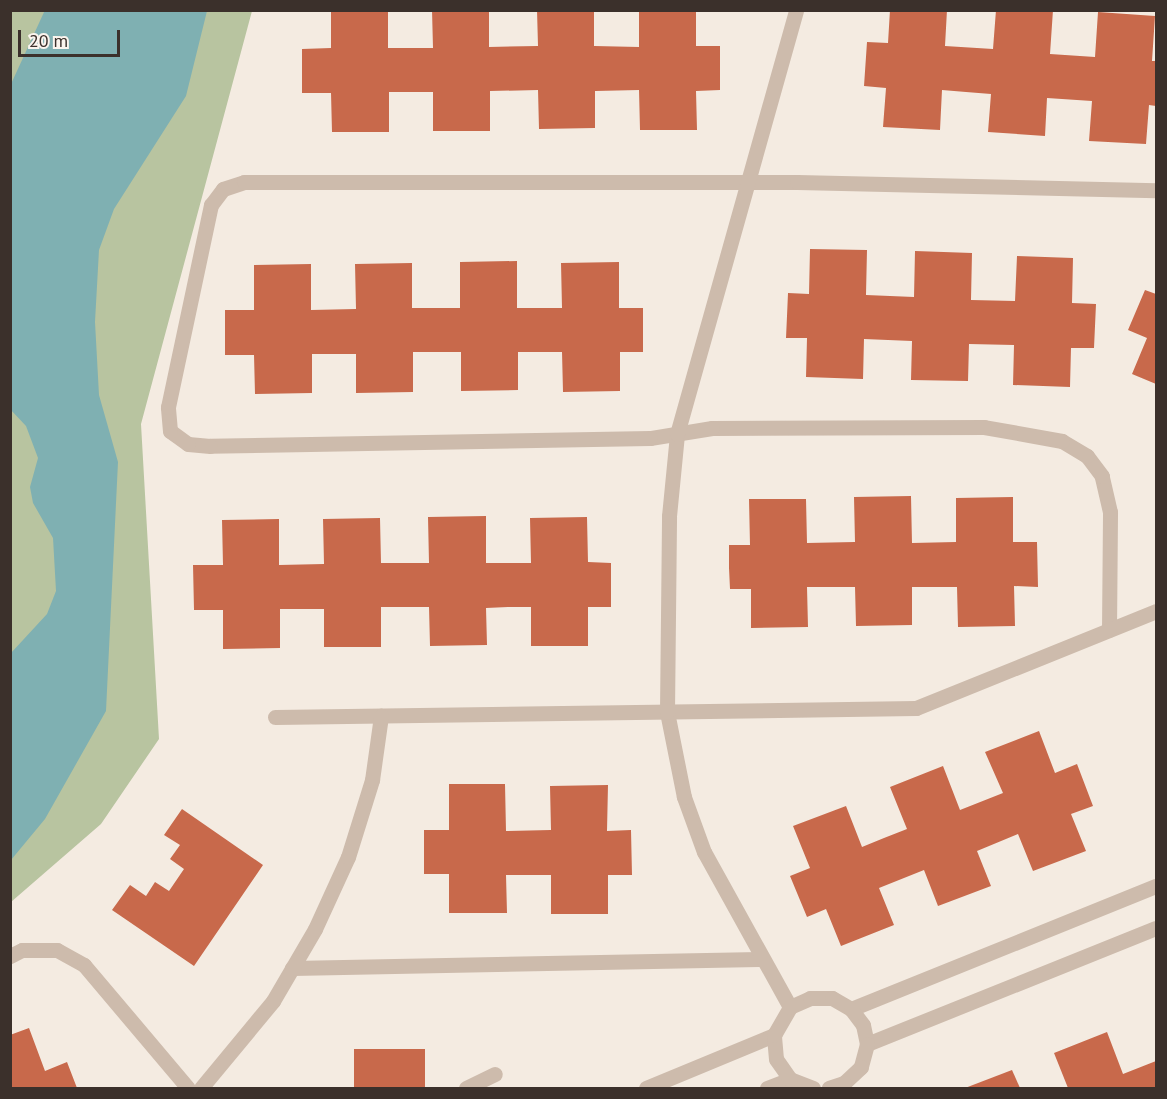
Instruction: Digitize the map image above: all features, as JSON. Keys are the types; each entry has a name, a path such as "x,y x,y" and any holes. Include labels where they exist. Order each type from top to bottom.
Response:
{"street":[{"path":"790,1007 759,959 704,852 684,797 667,712 669,516 677,434 696,355 750,182 796,10"},
{"path":"1109,630 1110,512 1102,476 1087,456 1062,441 984,427 712,428 638,438 188,444 170,430 168,407 212,205 222,189 244,182 750,182 1156,190"},
{"path":"275,717 916,708 1156,611"},
{"path":"201,1089 273,1000 292,968 348,857 372,780 381,716"},
{"path":"851,1009 1156,886"},
{"path":"867,1044 1156,928"},
{"path":"10,956 22,950 57,950 84,965 188,1089"},
{"path":"292,968 759,959"},
{"path":"813,1089 790,1079 776,1059 774,1035 790,1007 810,998 832,998 851,1009 863,1025 867,1044 861,1067 846,1086 829,1089"},
{"path":"646,1089 774,1035"},
{"path":"466,1089 495,1074"},
{"path":"767,1089 790,1079"}],"green space":[{"path":"11,11 252,11 141,424 159,739 101,824 11,902"}],"water":[{"path":"45,10 207,11 186,96 114,209 99,250 95,322 99,395 118,462 106,711 45,819 11,860 11,653 47,614 56,591 53,538 33,503 30,487 38,458 26,426 10,409 11,84"}],"building":[{"path":"331,10 388,10 388,48 433,48 432,10 489,10 489,47 538,46 537,10 594,10 594,46 639,47 639,10 696,10 696,46 720,46 720,90 696,91 697,130 640,130 639,90 595,91 595,128 539,129 538,90 490,91 490,131 433,131 433,92 389,92 389,132 332,132 331,93 302,93 302,49 331,48"},
{"path":"890,10 947,10 945,46 993,49 996,10 1053,10 1050,54 1095,57 1098,12 1155,16 1152,61 1156,61 1156,106 1149,105 1146,144 1089,141 1092,101 1047,98 1045,136 988,132 991,94 942,90 940,130 883,127 886,88 864,86 867,42 888,43"},
{"path":"810,249 867,250 866,295 914,297 915,251 972,253 971,300 1015,301 1017,256 1073,258 1072,303 1096,304 1094,348 1071,348 1070,387 1013,385 1014,345 969,344 968,381 911,380 912,341 864,339 863,379 806,377 807,338 786,338 788,293 809,294"},
{"path":"517,261 517,308 562,308 561,263 619,262 619,308 643,308 643,352 620,352 620,391 563,392 562,352 518,352 518,390 461,391 461,352 413,352 413,392 356,393 356,354 312,354 312,393 255,394 254,355 225,355 225,310 254,310 254,265 311,264 311,310 356,309 355,264 412,263 412,308 460,308 460,262"},
{"path":"1145,290 1156,294 1156,384 1132,374 1147,338 1128,330"},
{"path":"911,496 912,543 956,542 956,498 1013,497 1013,542 1037,542 1038,587 1014,586 1015,626 958,627 957,587 912,587 912,625 856,626 855,587 807,587 808,627 751,628 751,589 730,589 729,568 729,545 750,545 749,499 806,499 807,543 855,542 854,497"},
{"path":"486,516 486,563 531,563 530,518 587,517 588,562 611,563 611,607 588,607 588,646 531,646 531,607 508,607 486,608 487,645 430,646 429,607 381,607 381,647 324,647 324,609 280,609 280,648 223,649 223,610 194,610 193,565 223,565 222,520 279,519 279,565 324,564 323,519 380,518 381,563 429,563 428,517"},
{"path":"1039,731 1055,773 1077,764 1093,806 1071,814 1086,851 1033,871 1018,834 977,851 991,886 938,906 924,870 879,888 894,925 841,946 826,909 807,917 790,876 810,868 793,826 846,806 862,847 907,829 890,787 943,766 960,810 1003,793 985,752"},
{"path":"449,784 505,784 506,831 551,830 550,786 608,785 607,831 631,830 632,875 608,875 608,914 551,914 551,875 506,875 507,913 449,913 449,874 424,874 424,830 449,830"},
{"path":"182,809 263,865 194,966 112,910 130,885 146,896 155,882 169,891 184,869 170,859 180,845 164,835"},
{"path":"29,1028 45,1071 67,1062 77,1088 10,1088 10,1035"},
{"path":"1107,1032 1123,1074 1156,1061 1156,1088 1068,1088 1054,1053"},
{"path":"354,1049 425,1049 425,1088 354,1088"},
{"path":"1012,1070 1020,1088 965,1088"}]}
